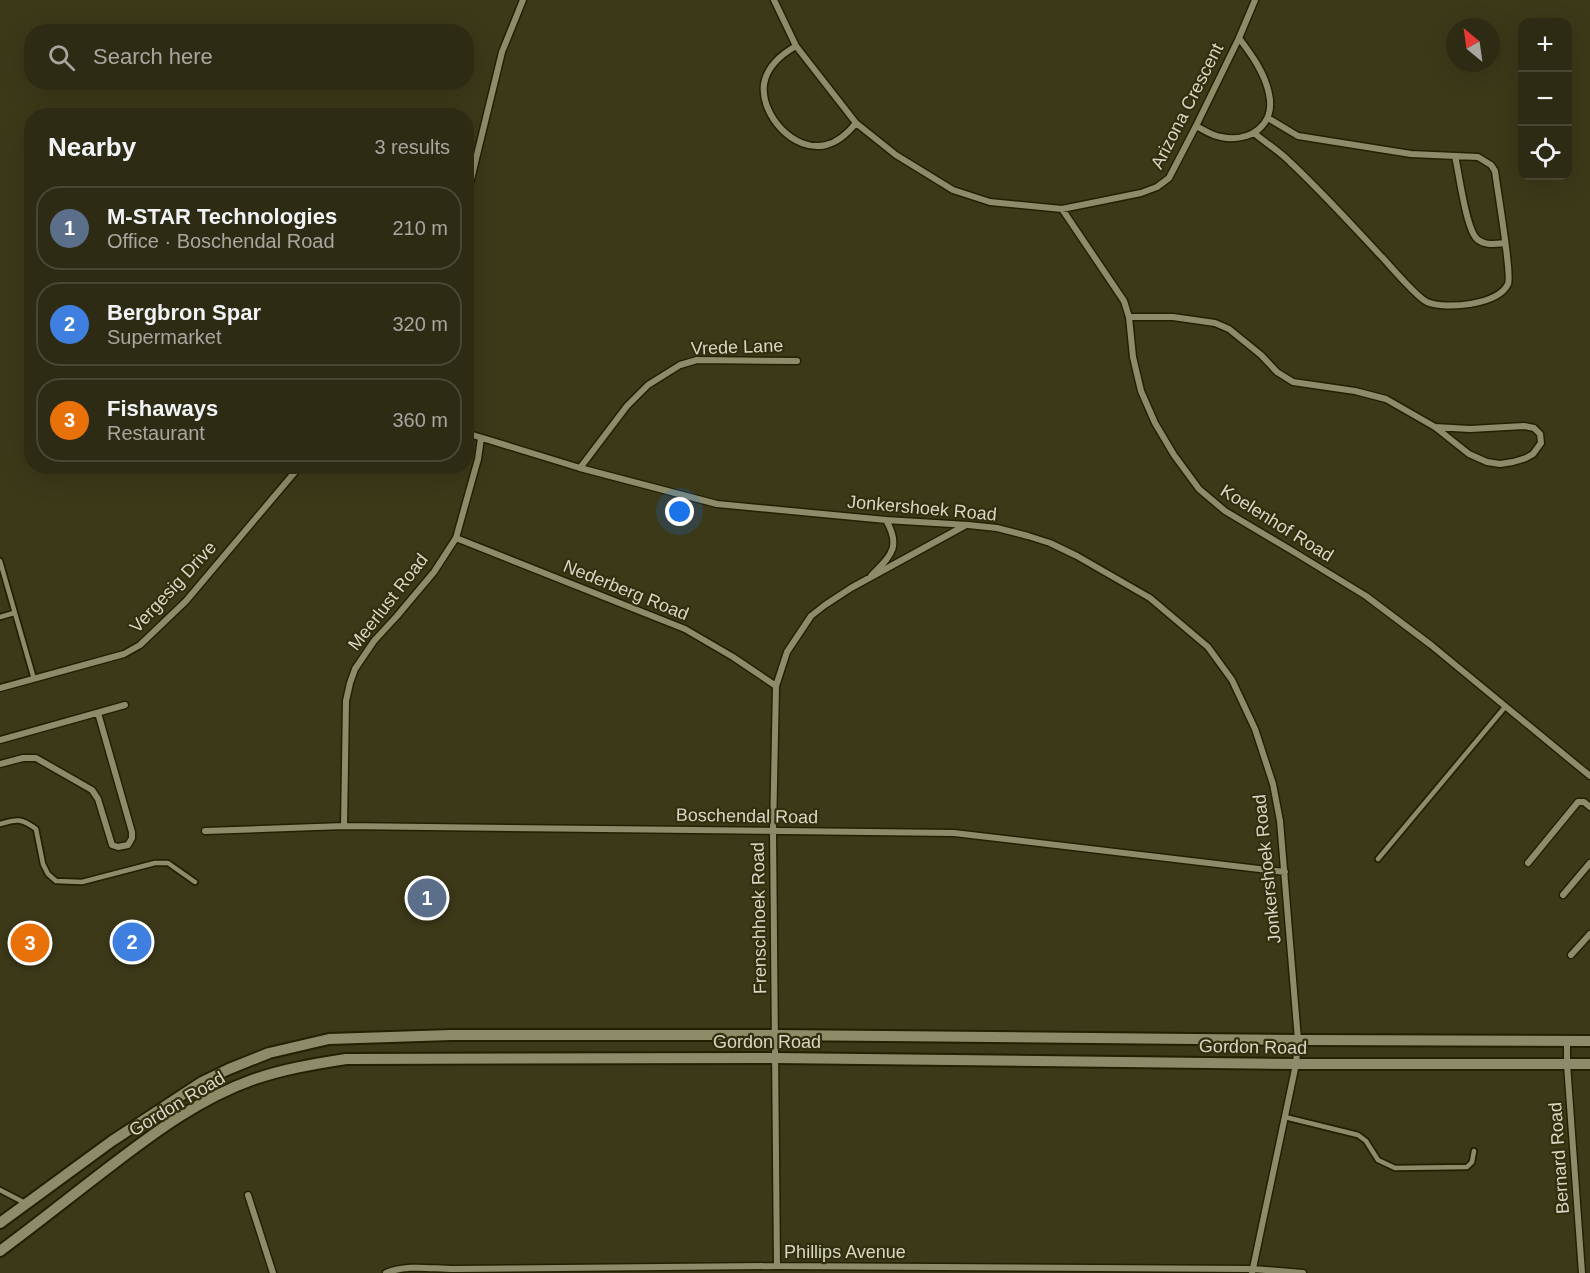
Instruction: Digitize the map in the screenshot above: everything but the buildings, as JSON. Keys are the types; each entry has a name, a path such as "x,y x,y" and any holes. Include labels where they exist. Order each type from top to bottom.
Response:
{"street":[{"path":"474,167 502,52 523,0"},
{"name":"Arizona Crescent","path":"774,0 796,46 856,123 896,155 954,190 990,202 1062,209 1141,194 1157,187 1169,178 1239,38 1255,0"},
{"path":"1196,126 1220,137 1245,137 1263,126 1268,118 1271,106 1269,93 1250,53 1239,38"},
{"path":"796,46 777,58 764,83 765,101 776,123 784,132 811,146 825,145 838,140 856,123"},
{"path":"1254,133 1288,160 1425,302 1459,306 1478,302 1492,298 1508,284 1509,276 1495,171 1491,165 1478,157 1411,154 1298,136 1268,118"},
{"path":"1455,156 1472,233 1479,241 1491,244 1505,243"},
{"name":"Koelenhof Road","path":"1062,209 1124,301 1129,317 1133,357 1141,392 1155,423 1174,455 1199,489 1224,511 1366,596 1431,645 1590,776"},
{"path":"1129,317 1173,317 1215,323 1229,329 1261,355 1277,372 1293,382 1372,395 1401,407 1435,427 1469,454 1487,462 1500,464 1526,458 1533,454 1541,443 1540,434 1530,426 1470,429 1435,427"},
{"name":"Vrede Lane","path":"580,468 627,406 648,385 680,365 697,360 797,361"},
{"name":"Jonkershoek Road","path":"474,436 580,468 717,504 886,520 968,525 997,528 1028,536 1050,543 1077,556 1150,598 1208,647 1232,680 1255,729 1273,783 1280,821 1285,872 1298,1040 1296,1064 1253,1271"},
{"name":"Meerlust Road","path":"474,470 481,438"},
{"name":"Vergesig Drive","path":"0,688 124,654 140,645 186,600 293,474"},
{"name":"Meerlust Road","path":"344,826 346,701 352,676 374,641 434,572 456,538 473,474"},
{"path":"866,580 891,553 892,535 886,520"},
{"name":"Frenschhoek Road","path":"777,1266 773,832 776,686 787,652 812,616 825,605 851,588 968,525"},
{"name":"Nederberg Road","path":"456,538 685,629 776,686"},
{"path":"0,740 125,705"},
{"path":"0,764 23,758 36,758 92,790 98,799 112,845 118,847 128,844 132,838 132,832 98,713"},
{"path":"1528,863 1578,802 1584,802 1590,807"},
{"name":"Boschendal Road","path":"206,831 344,826 954,834 1285,872"},
{"path":"1563,895 1590,863"},
{"path":"1571,955 1590,934"},
{"name":"Gordon Road","path":"0,1223 112,1141 202,1082 229,1068 269,1053 329,1039 451,1035 776,1035 1590,1041"},
{"name":"Bernard Road","path":"1567,1041 1582,1273"},
{"path":"295,1046 298,1066"},
{"name":"Gordon Road","path":"0,1251 139,1144 209,1100 251,1081 298,1066 346,1059 775,1058 1296,1064 1590,1064"},
{"path":"248,1194 273,1273"},
{"name":"Phillips Avenue","path":"386,1273 406,1268 777,1266 1303,1273"}],"lane":[{"path":"0,561 34,679"},
{"path":"0,617 14,613"},
{"path":"1378,859 1505,707"},
{"path":"0,824 23,820 36,829 43,864 48,874 56,881 82,882 155,863 168,863 195,882"},
{"path":"1285,1118 1358,1135 1366,1141 1378,1160 1395,1168 1467,1167 1472,1162 1474,1151"},
{"path":"0,1190 27,1204"}],"place":[{"name":"M-STAR Technologies","path":"427,898"},
{"name":"Bergbron Spar","path":"132,942"},
{"name":"Fishaways","path":"30,943"}]}
